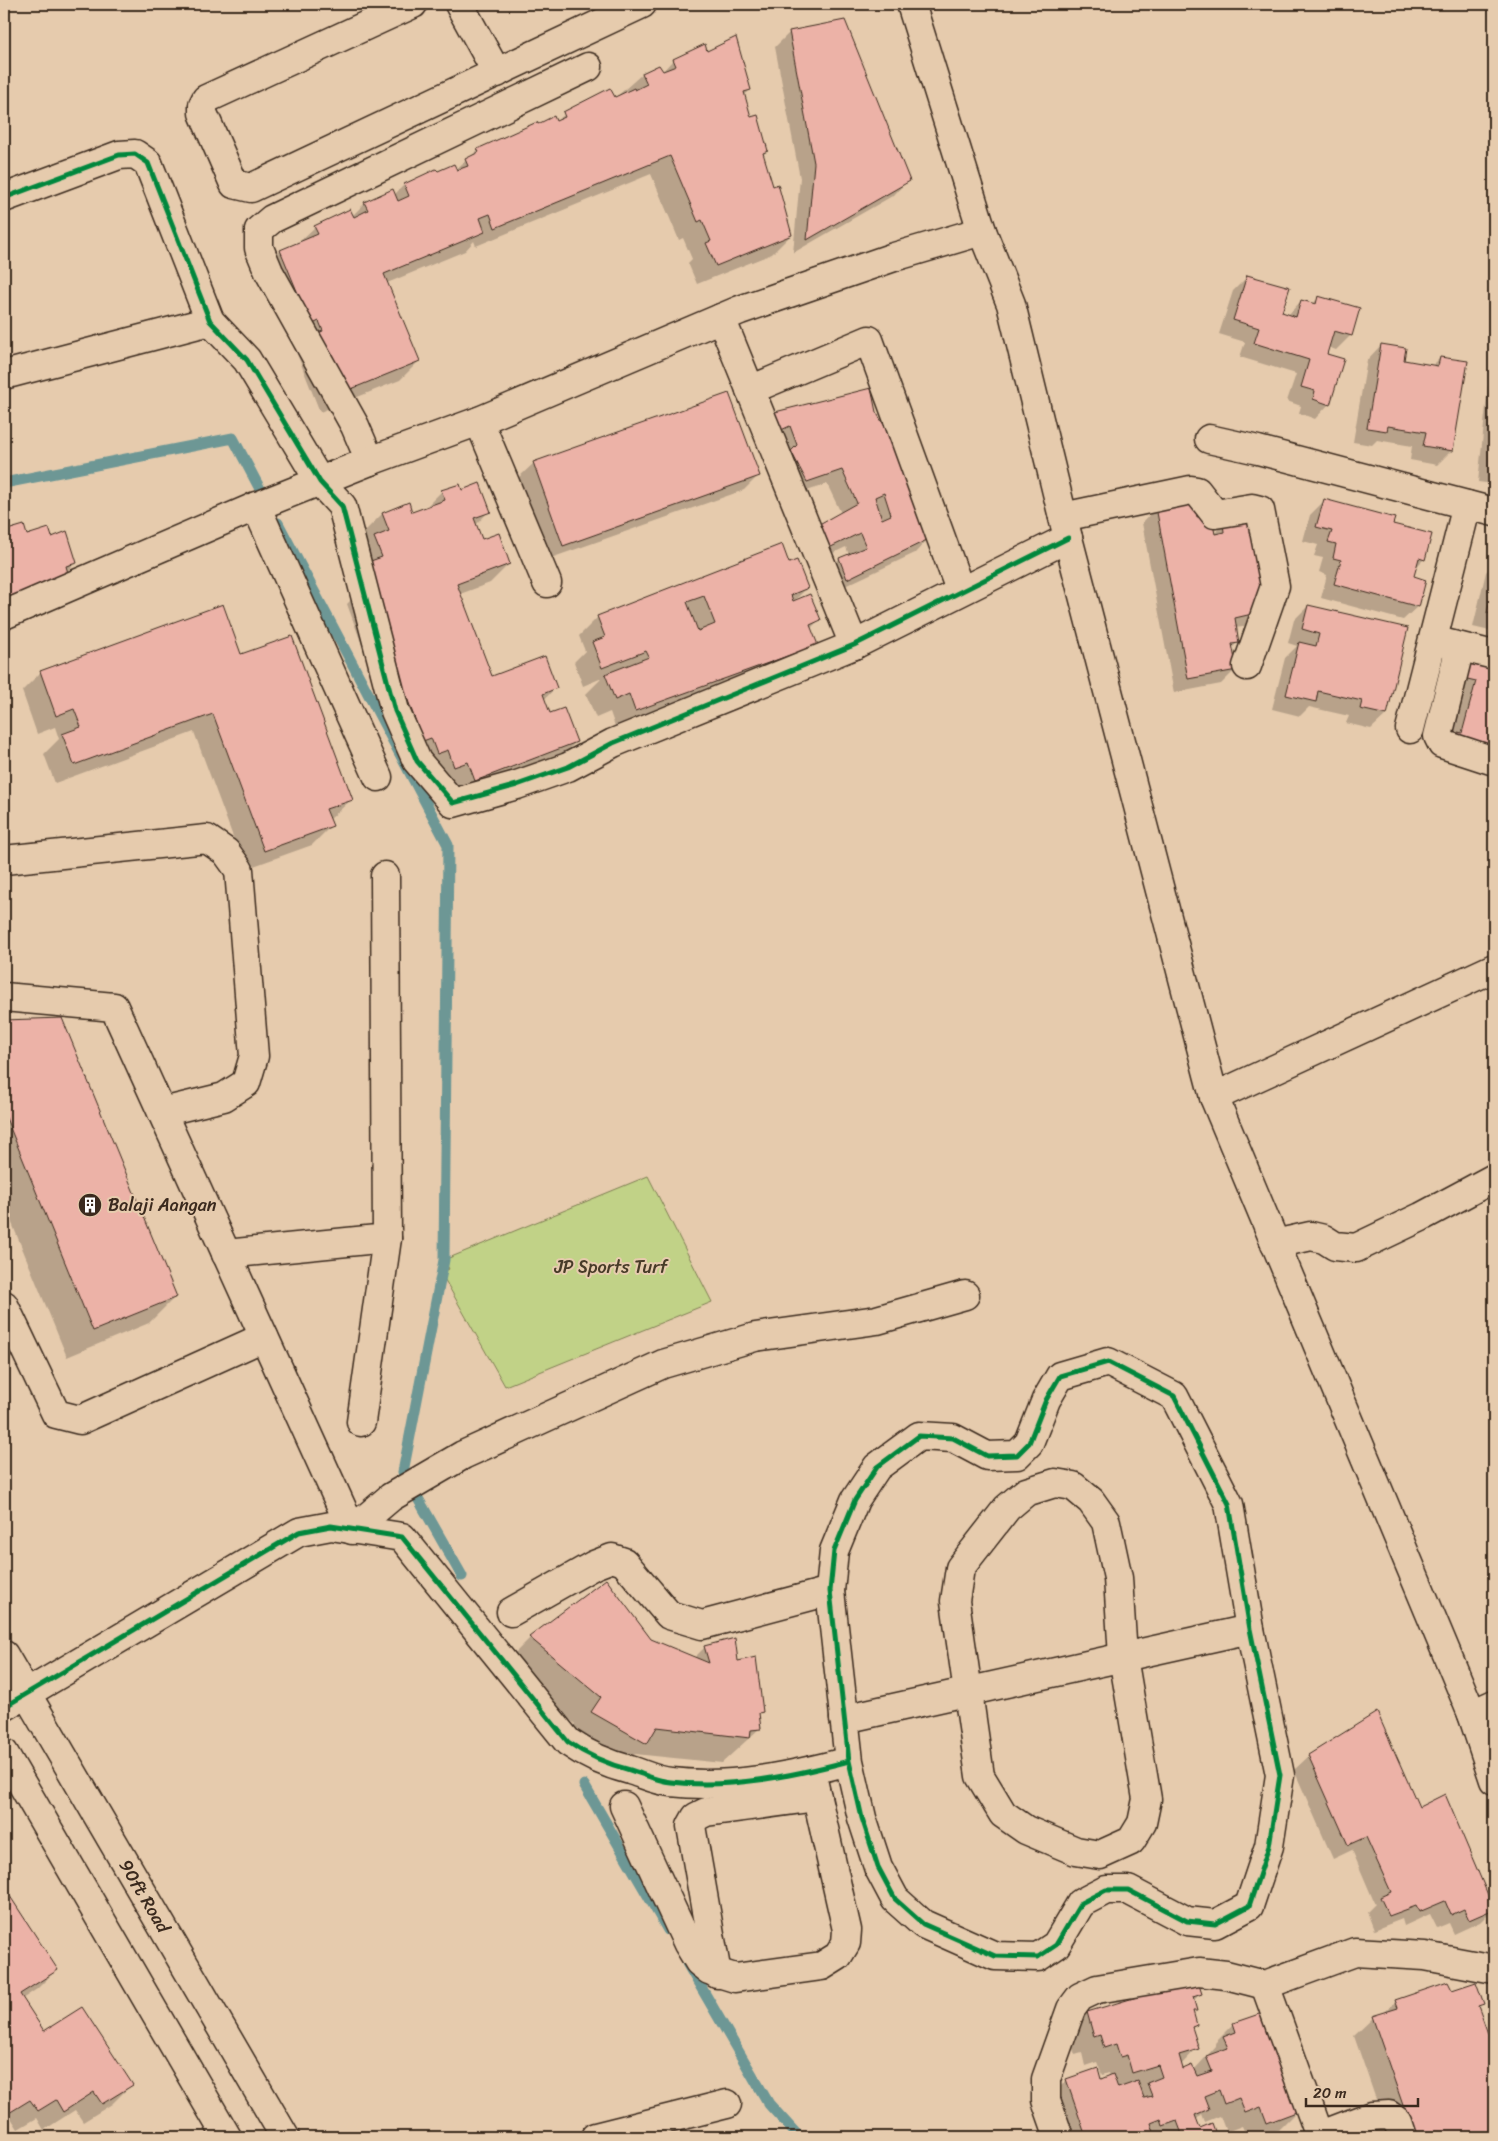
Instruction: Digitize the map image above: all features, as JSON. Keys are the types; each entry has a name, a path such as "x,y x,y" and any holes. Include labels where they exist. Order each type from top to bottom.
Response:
{"street":[{"path":"413,4 206,99 203,105 203,113 234,184 251,188 642,4"},
{"path":"459,4 497,73"},
{"path":"911,4 982,231 1011,304 1066,527 1214,1097 1275,1244 1483,1709 1494,1780"},
{"path":"370,461 354,426 269,272 259,248 259,230 272,219 588,67"},
{"path":"4,198 119,155 135,154 148,163 210,321 247,360 320,482 342,506 395,711 416,761 453,803 517,785 568,767 613,744 854,645 960,590 1066,527 1191,490 1197,492 1215,514 1252,508 1260,510 1275,586 1248,666"},
{"path":"4,614 261,504 370,461 479,422 721,318 894,257 982,231"},
{"path":"721,318 854,645"},
{"path":"4,375 210,321"},
{"path":"750,390 869,340 960,590"},
{"path":"479,422 547,583"},
{"path":"1208,439 1258,450 1494,512"},
{"path":"261,504 378,777"},
{"path":"1410,729 1467,505"},
{"path":"1432,640 1494,655"},
{"path":"1460,647 1438,736 1442,744 1494,761"},
{"path":"4,860 207,838 226,852 239,870 254,1056 246,1083 224,1097 162,1112"},
{"path":"362,1422 387,1238 385,876"},
{"path":"1214,1097 1494,968"},
{"path":"4,997 114,1007 352,1530"},
{"path":"1275,1244 1311,1236 1324,1239 1335,1246 1356,1248 1421,1217 1494,1178"},
{"path":"226,1254 387,1238"},
{"path":"352,1530 391,1497 435,1470 663,1364 755,1336 876,1320 964,1295"},
{"path":"4,1305 56,1414 80,1420 264,1337"},
{"path":"1108,1362 1174,1396 1229,1504 1250,1629 1280,1775 1269,1846 1249,1906 1215,1924 1187,1921 1128,1890 1106,1890 1081,1903 1056,1945 1038,1956 995,1956 924,1924 895,1899 878,1867 862,1818 848,1760 830,1591 834,1551 855,1500 877,1467 918,1436 952,1438 987,1456 1017,1455 1029,1443 1046,1400 1060,1376 1108,1362"},
{"path":"1017,1455 1026,1492"},
{"path":"1055,1483 1073,1486 1092,1501 1106,1522 1118,1578 1123,1657 1147,1799 1142,1823 1131,1841 1100,1854 1076,1851 1026,1830 1002,1814 980,1776 955,1601 960,1568 1007,1508 1026,1492 1055,1483"},
{"path":"15,1701 299,1532 331,1526 402,1537 568,1742 585,1754 604,1763 669,1782 723,1784 811,1771 848,1760"},
{"path":"511,1612 594,1565 612,1558 624,1562 669,1615 702,1625 830,1591"},
{"path":"844,1719 1250,1629"},
{"name":"90ft Road","path":"4,1655 15,1701 285,2137"},
{"path":"4,1753 227,2137"},
{"path":"624,1806 688,1944 699,1962 717,1974 735,1978 822,1966 838,1956 846,1943 847,1930 811,1771"},
{"path":"717,1974 691,1826 696,1816 706,1812 817,1797"},
{"path":"1100,1854 1106,1890"},
{"path":"1058,2137 1046,2100 1046,2079 1071,2009 1080,1997 1096,1989 1198,1972 1226,1974 1265,1985 1355,1952 1425,1956 1494,1969"},
{"path":"1265,1985 1317,2136 1364,2129 1371,2116 1389,2115 1398,2122 1403,2137"},
{"path":"595,2137 726,2104"}],"green space":[{"name":"JP Sports Turf","path":"648,1176 712,1302 505,1386 441,1273 449,1269 444,1260"}],"building":[{"path":"845,20 910,181 807,240 814,163 789,31"},
{"path":"736,37 751,90 744,92 751,117 758,115 768,151 763,153 773,186 778,184 792,235 716,266 706,243 711,241 702,220 698,222 670,156 495,228 490,214 480,218 485,232 384,274 420,361 339,394 315,334 323,331 319,321 311,325 280,250 318,234 314,226 350,209 354,217 368,210 364,202 393,189 398,201 409,196 404,184 436,169 438,171 454,164 457,170 468,166 465,159 479,152 477,149 537,122 538,124 554,116 556,121 565,117 563,112 610,88 615,97 634,88 635,90 647,84 642,73 659,65 663,71 676,66 673,59 705,44 707,51"},
{"path":"1247,275 1290,287 1282,312 1296,317 1301,300 1316,304 1318,296 1360,308 1352,336 1334,331 1327,354 1344,359 1330,405 1313,399 1315,391 1301,387 1309,360 1254,343 1259,328 1233,320"},
{"path":"1381,344 1406,348 1404,360 1438,366 1440,357 1468,361 1453,451 1423,446 1426,432 1388,426 1387,431 1367,428"},
{"path":"871,388 876,412 884,425 931,538 847,579 839,558 866,547 860,533 829,548 814,527 857,503 842,470 807,482 791,451 797,445 790,426 779,431 771,413","holes":["884,493 891,515 882,519 875,497"]},
{"path":"729,393 760,476 563,546 533,462"},
{"path":"1494,444 1494,468 1492,468"},
{"path":"480,483 491,512 474,518 482,539 499,533 510,564 457,584 492,676 545,656 557,688 543,694 550,713 564,708 577,742 475,781 468,762 454,767 448,750 437,754 431,738 423,741 365,584 365,563 382,557 374,537 389,531 382,513 409,502 412,512 445,500 441,490 460,484 462,490"},
{"path":"1193,495 1197,517 1211,515 1215,534 1224,532 1223,523 1257,517 1265,611 1235,618 1239,643 1232,644 1237,670 1188,679 1156,507"},
{"path":"1324,499 1395,518 1393,524 1432,534 1425,560 1419,558 1414,576 1426,580 1419,607 1334,584 1341,560 1333,558 1336,544 1328,542 1332,531 1316,527"},
{"path":"24,525 27,535 49,528 52,537 67,531 77,563 66,566 69,577 4,601 4,531"},
{"path":"782,544 789,563 797,560 808,588 791,595 793,601 810,594 821,620 810,625 818,645 635,711 629,694 615,700 605,674 649,657 646,651 602,668 592,642 605,637 597,616","holes":["704,596 715,624 698,631 687,602"]},
{"path":"1494,581 1494,614 1487,613"},
{"path":"223,604 241,654 292,636 353,800 326,809 333,826 264,851 213,714 74,765 62,734 81,727 74,709 56,716 40,671"},
{"path":"1308,605 1408,628 1387,715 1360,709 1362,701 1318,691 1316,702 1286,695 1299,642 1316,646 1319,634 1302,629"},
{"path":"1464,653 1494,661 1494,752 1455,742 1458,732 1462,733 1476,681 1459,677"},
{"name":"Balaji Aangan","path":"62,1018 177,1297 93,1331 4,1113 4,1020"},
{"path":"606,1579 651,1639 709,1663 704,1646 735,1638 738,1661 756,1657 763,1712 759,1713 761,1729 751,1730 750,1738 657,1727 647,1744 591,1712 601,1697 529,1637"},
{"path":"1377,1712 1419,1807 1445,1794 1494,1909 1469,1920 1464,1909 1451,1915 1445,1901 1419,1912 1416,1906 1389,1916 1380,1897 1391,1892 1366,1837 1348,1845 1308,1755"},
{"path":"4,1887 58,1970 20,1994 44,2031 82,2007 133,2085 102,2104 94,2092 63,2112 56,2100 38,2111 30,2100 4,2116"},
{"path":"1197,1979 1202,1994 1193,1997 1197,2011 1193,2011 1197,2025 1192,2027 1199,2049 1179,2055 1183,2069 1192,2065 1197,2076 1212,2071 1206,2056 1228,2048 1223,2037 1236,2032 1233,2023 1262,2013 1299,2111 1267,2123 1261,2107 1245,2113 1239,2098 1224,2104 1219,2090 1204,2096 1209,2109 1195,2115 1200,2128 1212,2123 1217,2137 1173,2137 1182,2134 1177,2121 1163,2126 1161,2119 1151,2123 1154,2132 1144,2137 1086,2137 1066,2079 1098,2068 1101,2079 1113,2074 1118,2088 1138,2081 1144,2098 1152,2096 1147,2083 1162,2077 1158,2065 1132,2073 1127,2055 1120,2057 1116,2044 1104,2048 1100,2035 1094,2037 1087,2012"},
{"path":"1448,1982 1452,1990 1476,1982 1484,2004 1478,2006 1494,2050 1494,2137 1414,2137 1372,2016 1398,2008 1395,2000"}],"waterway":[{"path":"4,483 233,438 268,504"},
{"path":"278,523 448,845 444,1260 403,1472 462,1576"},
{"path":"584,1785 668,1930"},
{"path":"687,1963 769,2104 799,2137"}],"cycle path":[{"path":"4,198 119,155 135,154 148,163 210,321 247,360 320,482 342,506 395,711 417,761 453,803 517,785 568,767 613,743 854,645 1068,538"},
{"path":"4,1707 299,1532 331,1526 402,1537 568,1742 598,1759 661,1780 693,1784 761,1780 849,1761 830,1591 834,1551 855,1500 877,1467 919,1436 953,1438 987,1456 1017,1455 1029,1443 1046,1400 1060,1376 1108,1362 1174,1396 1229,1504 1250,1629 1280,1775 1269,1846 1249,1906 1215,1924 1187,1921 1128,1890 1106,1890 1081,1903 1056,1945 1038,1957 995,1956 923,1924 895,1899 878,1867 862,1818 849,1761"}],"place":[{"name":"Balaji Aangan","path":"90,1205"}]}
